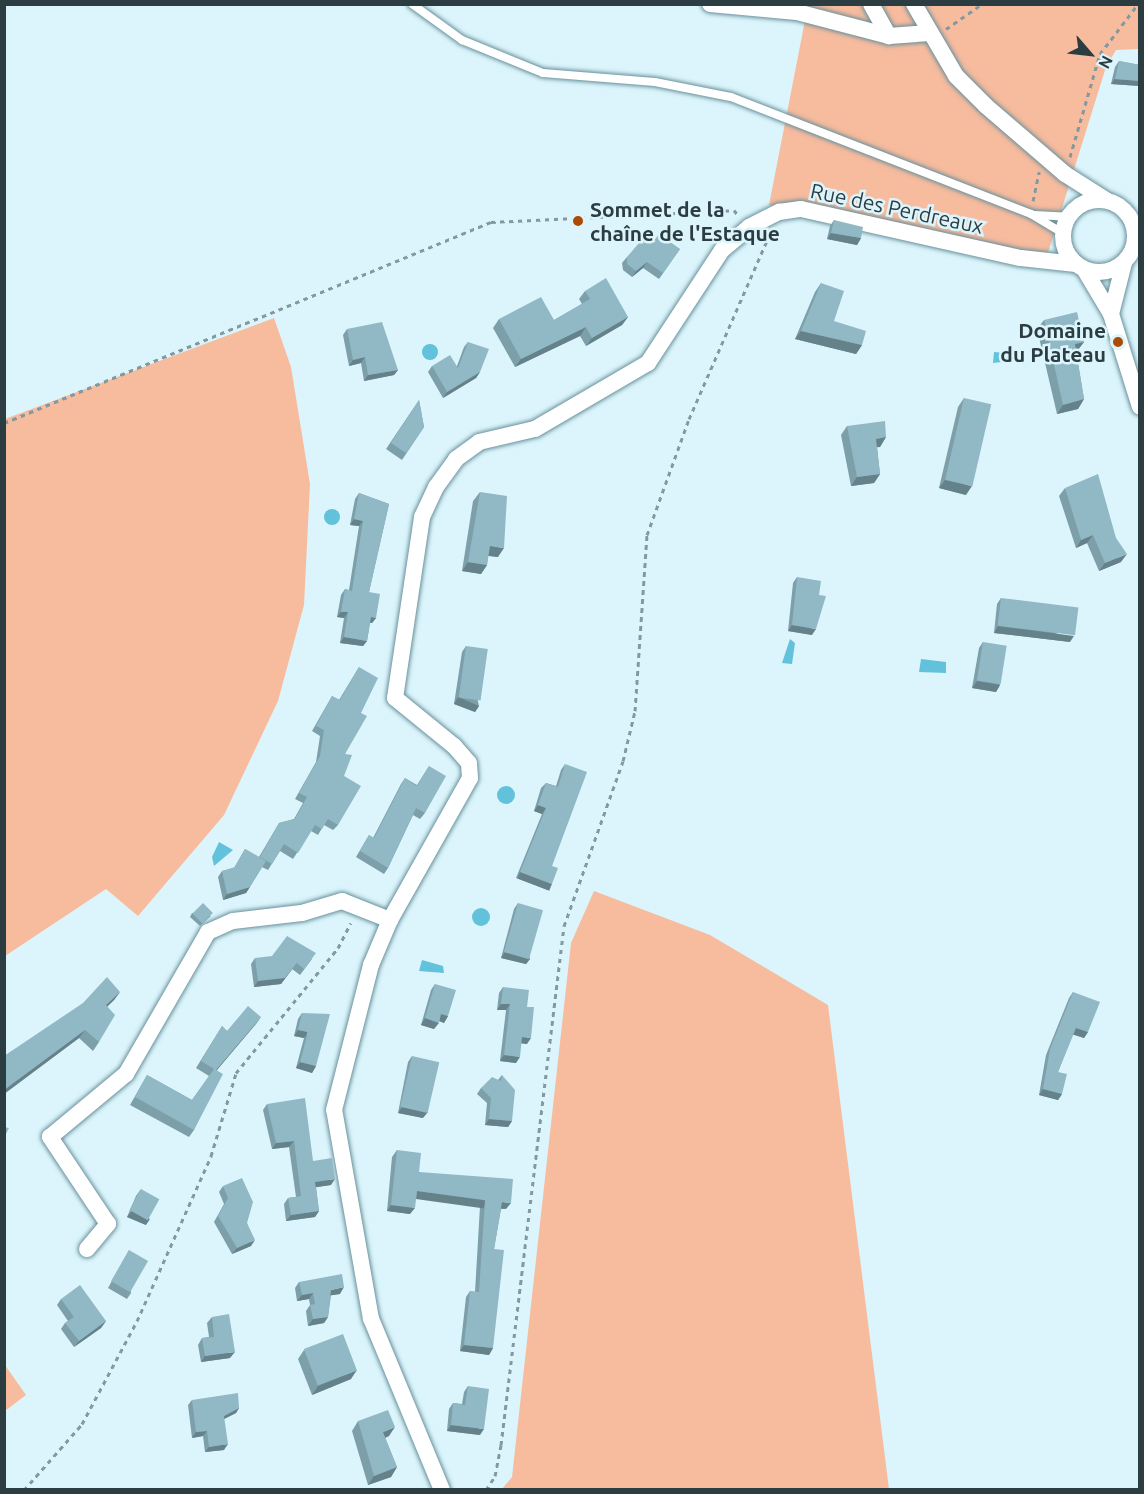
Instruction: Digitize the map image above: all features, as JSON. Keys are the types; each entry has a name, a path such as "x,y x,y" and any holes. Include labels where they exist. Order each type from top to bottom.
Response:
{"street":[{"path":"710,4 797,12 889,36 931,35"},
{"path":"871,4 889,36"},
{"path":"914,4 956,76 1065,174 1135,217 1138,239 1124,262 1111,314"},
{"path":"1065,174 1067,224 1080,267 1111,314 1140,407"},
{"path":"1039,262 1067,224 1106,200"},
{"name":"Rue des Perdreaux","path":"390,920 471,778 469,763 454,746 395,698 422,517 436,487 456,459 479,442 535,429 648,363 722,250 749,227 779,212 801,209 1039,262 1080,267"},
{"path":"1080,267 1105,272 1124,262"},
{"path":"87,1249 108,1224 50,1137 126,1074 193,950 218,925 342,901 360,905 390,920 371,965 334,1110 371,1319 442,1490"}],"lane":[{"path":"412,4 462,40 543,73 656,82 731,97 1031,214 1067,224"},
{"path":"1031,214 1067,224"}],"path":[{"path":"931,35 982,4"},
{"path":"1065,174 1100,54 1138,4"},
{"path":"1031,214 1040,166 1048,159"},
{"path":"4,423 491,222 734,210 749,227"},
{"path":"486,1490 495,1476 501,1444 564,926 623,761 635,711 647,535 689,419 779,212"},
{"path":"24,1490 82,1424 137,1321 211,1156 236,1073 338,948 360,905"}],"shaded area":[{"path":"808,5 1139,5 1139,49 1116,50 1106,67 1047,256 769,205"},
{"path":"274,318 291,367 310,484 304,605 278,701 224,815 138,916 106,889 5,956 5,419"},
{"path":"594,891 710,935 828,1005 889,1489 502,1489 512,1477 571,943"},
{"path":"5,1365 26,1395 4,1411"}],"water":[{"path":"430,344 436,346 438,352 436,358 430,360 424,358 422,352 424,346"},
{"path":"994,352 1015,354 1019,360 993,363"},
{"path":"329,509 335,509 340,517 338,523 329,525 324,520 324,514"},
{"path":"790,639 795,643 792,664 782,663"},
{"path":"921,659 946,662 946,673 919,672"},
{"path":"502,786 510,786 515,791 513,802 502,804 497,799 497,791"},
{"path":"219,842 233,850 214,866 212,857"},
{"path":"481,908 487,911 490,917 487,923 481,926 475,923 472,917 475,911"},
{"path":"422,960 443,966 444,973 419,971"}],"building":[{"path":"1119,61 1140,65 1140,81 1115,79"},
{"path":"834,220 863,227 861,238 831,233"},
{"path":"659,234 680,249 663,273 647,262 636,271 627,264 627,257 645,236 653,242"},
{"path":"606,278 628,317 592,338 586,327 521,359 499,319 541,297 554,320 590,299 585,291"},
{"path":"821,283 844,291 834,321 866,331 862,345 801,331"},
{"path":"1077,312 1084,342 1075,344 1084,399 1063,405 1044,320"},
{"path":"382,322 398,370 368,375 365,357 353,360 347,329"},
{"path":"468,342 489,349 480,372 447,392 432,366 450,355 458,368"},
{"path":"964,398 991,404 972,486 945,480"},
{"path":"419,400 424,427 406,453 391,443"},
{"path":"885,421 886,437 876,439 880,474 857,477 847,426"},
{"path":"1098,474 1116,538 1127,554 1105,563 1093,535 1081,540 1065,488"},
{"path":"480,492 507,496 504,548 490,546 487,565 468,562"},
{"path":"359,493 389,504 369,592 380,594 376,618 371,617 367,641 344,637 348,612 341,612 345,589 352,591 363,521 354,519"},
{"path":"797,577 821,581 819,595 826,596 816,629 792,625"},
{"path":"1001,598 1078,608 1075,635 998,626"},
{"path":"983,642 1007,646 1001,684 977,681"},
{"path":"466,646 488,649 481,701 459,697"},
{"path":"359,667 378,678 361,713 367,716 345,754 352,755 344,776 361,786 338,825 328,819 322,829 315,825 298,853 284,844 272,864 260,857 279,823 295,819 307,797 299,793 320,756 324,730 316,726 332,696 340,700"},
{"path":"565,764 587,772 552,866 558,868 552,884 520,872 546,808 538,805 546,783 558,787"},
{"path":"429,766 446,776 425,813 416,808 388,868 360,851 369,835 374,838 405,778 417,786"},
{"path":"245,849 266,861 250,887 227,894 222,871 235,867"},
{"path":"203,903 213,913 202,924 192,914"},
{"path":"518,903 543,910 529,959 504,952"},
{"path":"287,936 316,953 304,969 297,963 285,978 258,981 255,958 272,956"},
{"path":"107,977 120,992 106,1005 115,1015 99,1042 85,1030 4,1090 4,1056 83,1003"},
{"path":"435,984 456,990 448,1016 441,1014 439,1023 425,1018"},
{"path":"503,987 529,990 527,1007 534,1007 531,1038 522,1037 520,1057 504,1055 510,1004 501,1004"},
{"path":"1073,992 1100,1002 1088,1032 1076,1028 1058,1072 1067,1074 1062,1094 1043,1089 1050,1049"},
{"path":"248,1006 261,1017 216,1070 223,1074 194,1130 135,1097 147,1075 192,1100 214,1069 201,1061 222,1026 227,1031"},
{"path":"302,1013 330,1014 316,1066 300,1062 308,1032 298,1030"},
{"path":"412,1056 439,1062 428,1113 400,1107"},
{"path":"502,1075 515,1090 512,1121 489,1119 491,1098 481,1088 492,1077 501,1081"},
{"path":"305,1098 313,1161 332,1158 335,1179 315,1182 319,1211 291,1215 288,1198 301,1196 294,1141 276,1143 267,1104"},
{"path":"4,1127 9,1128 4,1138"},
{"path":"397,1150 421,1153 419,1172 513,1179 511,1203 502,1202 494,1249 504,1250 493,1348 464,1345 470,1291 479,1292 485,1200 417,1191 415,1208 391,1205"},
{"path":"242,1178 253,1202 247,1223 255,1240 237,1248 218,1216 228,1198 223,1186"},
{"path":"141,1189 159,1199 148,1220 129,1210"},
{"path":"129,1250 148,1261 130,1292 111,1281"},
{"path":"342,1274 344,1287 331,1290 328,1317 313,1319 310,1305 315,1304 313,1293 302,1295 299,1282"},
{"path":"80,1285 106,1321 79,1341 65,1323 74,1317 61,1299"},
{"path":"229,1314 235,1352 205,1356 202,1338 214,1337 212,1317"},
{"path":"343,1334 357,1370 318,1385 304,1349"},
{"path":"468,1386 489,1389 484,1429 451,1425 453,1403 465,1405"},
{"path":"238,1393 239,1408 224,1416 228,1444 209,1447 207,1431 196,1432 192,1400"},
{"path":"388,1410 395,1427 383,1432 397,1467 374,1476 358,1421"}],"place":[{"name":"Sommet de la chaîne de l'Estaque","path":"578,221"},
{"name":"Domaine du Plateau","path":"1118,342"}]}
